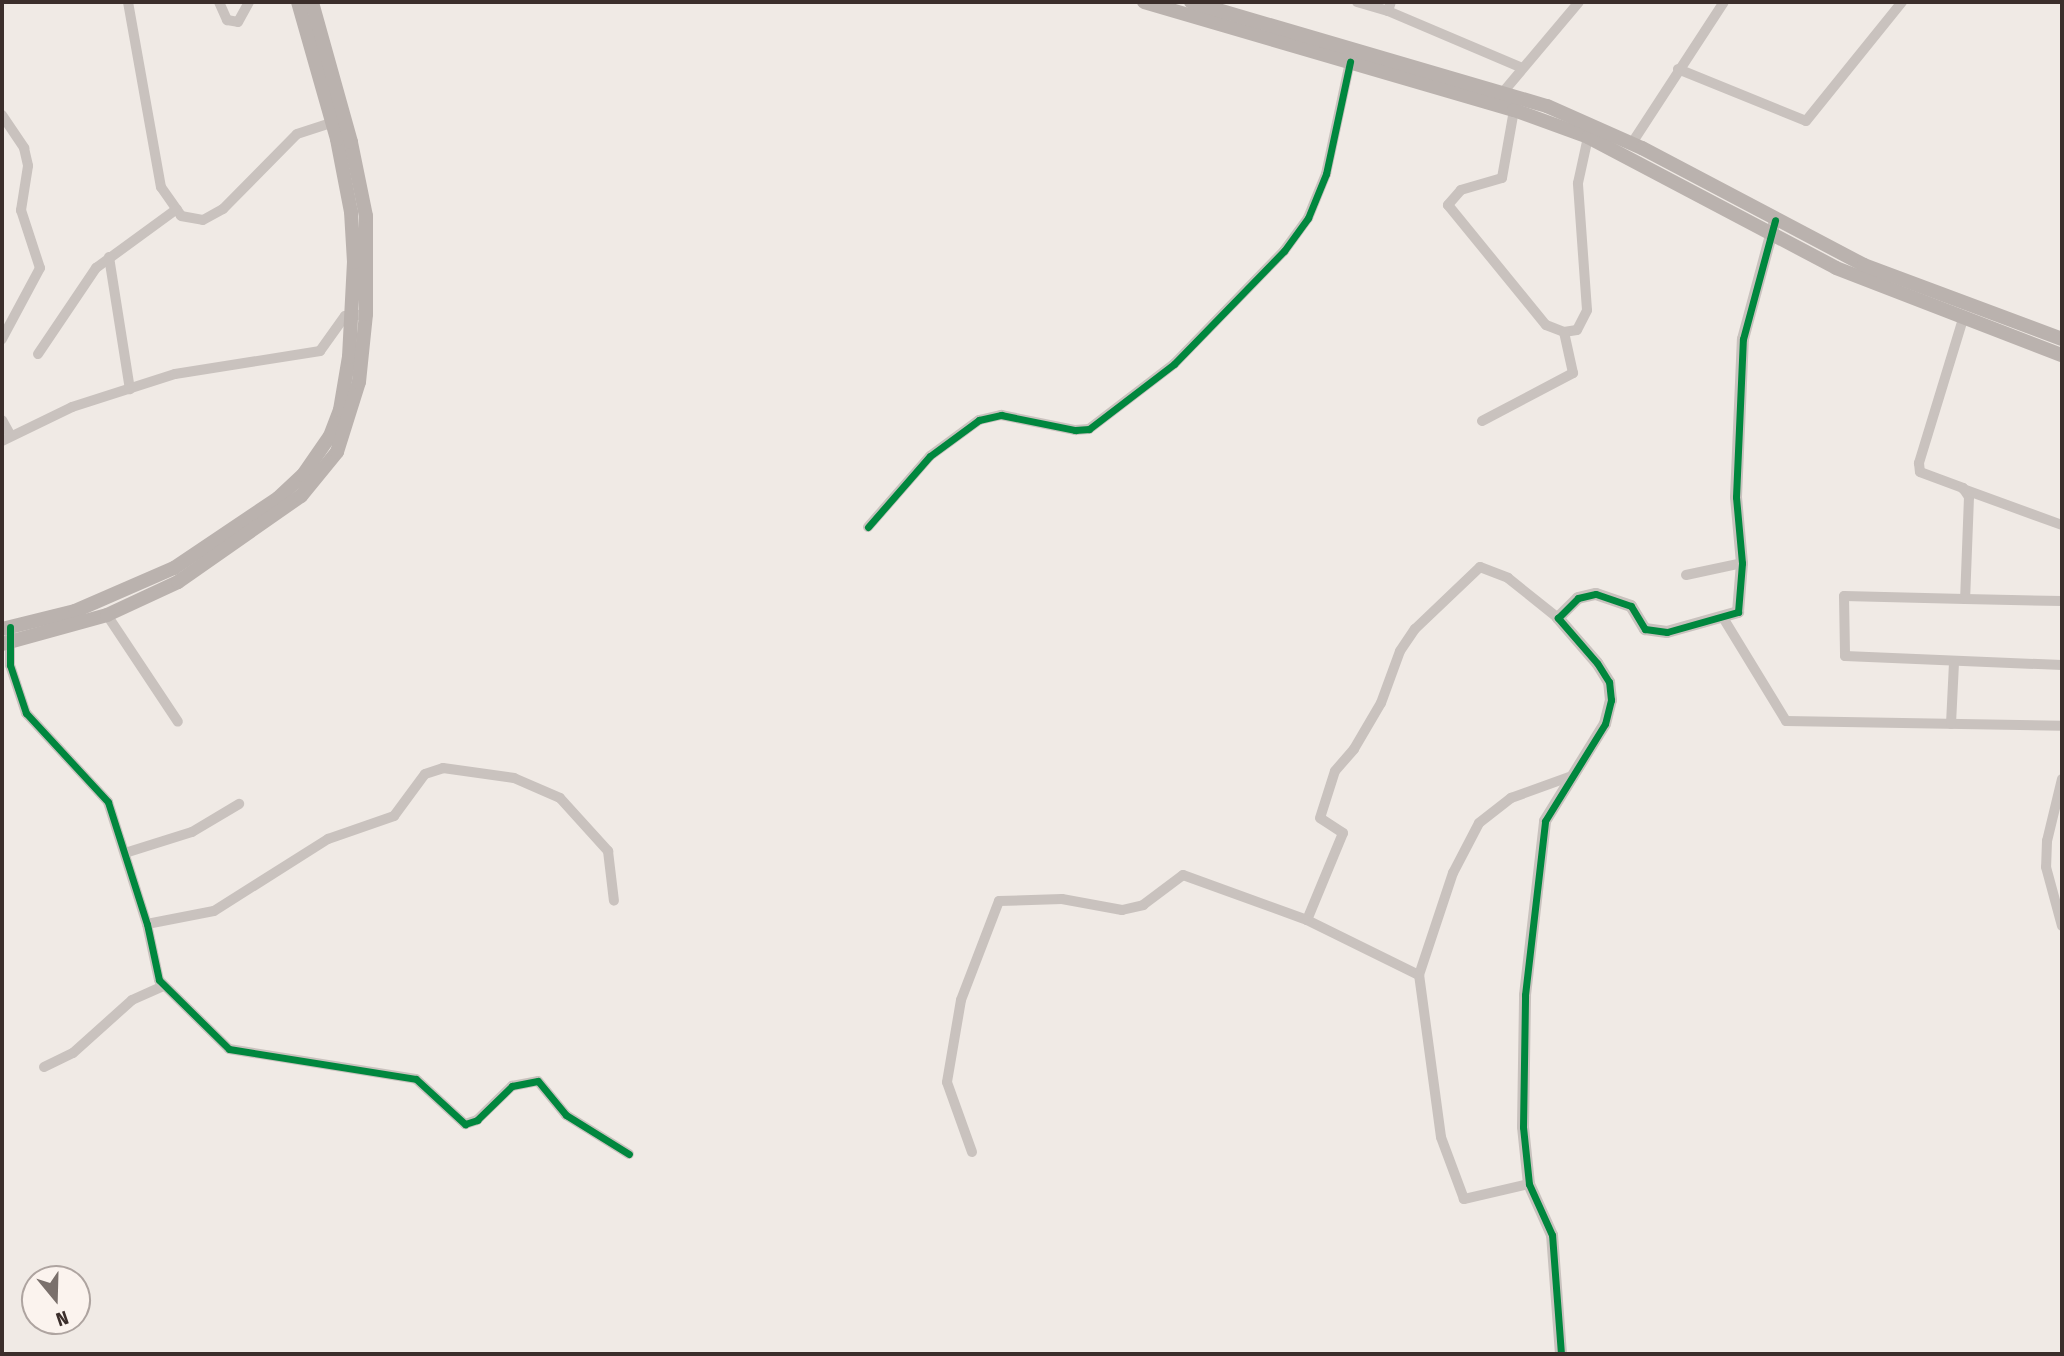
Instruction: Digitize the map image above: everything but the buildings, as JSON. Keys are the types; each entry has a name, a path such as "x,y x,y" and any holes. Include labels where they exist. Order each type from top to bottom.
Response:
{"main road":[{"path":"298,2 338,121"},
{"path":"4,644 107,615 216,559 301,496 321,475 337,452 354,404 359,313 351,212 338,121 312,2"},
{"path":"1144,2 1244,24 1463,87 1514,110 1588,137 1836,268 2062,355"},
{"path":"1191,2 1210,4 1244,24 1350,62 1463,87 1504,91 1632,143 1775,220 1893,277 2062,339"},
{"path":"6,628 75,611 150,581 244,522 303,475 330,436 340,410 359,313"}],"street":[{"path":"128,2 161,187 181,216 203,220 223,209 297,134 338,121"},
{"path":"219,2 227,20 237,22 249,2"},
{"path":"1357,2 1390,6 1520,67"},
{"path":"1504,91 1520,67 1579,2"},
{"path":"1632,143 1724,2"},
{"path":"1678,69 1807,121 1902,2"},
{"path":"868,527 930,456 979,420 1001,415 1075,430 1089,429 1114,414 1174,363 1284,251 1308,218 1326,174 1350,62"},
{"path":"1514,110 1502,178 1461,190 1448,205 1546,325 1564,332 1577,330 1587,310 1578,183 1588,137"},
{"path":"2,118 24,148 28,166 21,210 40,268 2,339"},
{"path":"38,354 96,268 177,209"},
{"path":"1558,618 1578,598 1596,594 1631,606 1646,629 1667,632 1738,612 1742,563 1736,497 1743,339 1769,234 1775,220"},
{"path":"109,257 130,389"},
{"path":"2,420 6,438 72,407 175,374 320,351 341,321 359,313"},
{"path":"1963,319 1919,463 1920,472 2062,525"},
{"path":"1482,421 1573,373 1564,332"},
{"path":"1963,488 1970,510 1965,598"},
{"path":"1686,575 1742,563"},
{"path":"1307,919 1343,833 1320,818 1335,771 1354,749 1381,703 1401,652 1415,629 1480,568 1508,578 1558,618 1597,663 1609,682 1611,700 1605,724 1569,777 1545,821 1525,995 1523,1127 1529,1184 1552,1235 1562,1354"},
{"path":"2062,601 1844,596 1845,656 1954,663 2062,665"},
{"path":"107,615 178,722"},
{"path":"1722,616 1786,721 2062,726"},
{"path":"6,628 4,644 26,713 108,802 147,924 159,980 163,986 132,1000 73,1053 44,1067"},
{"path":"1951,724 1954,663"},
{"path":"147,924 214,911 328,839 394,816 408,803 425,774 443,768 514,778 560,798 608,852 614,901"},
{"path":"1529,1184 1464,1199 1441,1137 1419,975 1454,873 1479,823 1511,798 1569,777"},
{"path":"2062,779 2047,841 2046,867 2062,926"},
{"path":"125,853 192,832 239,804"},
{"path":"972,1152 947,1082 961,1000 999,901 1062,899 1122,910 1143,905 1183,875 1307,919 1419,975"},
{"path":"159,980 229,1049 416,1079 465,1124 477,1119 512,1086 538,1081 566,1115 629,1154"}],"cycle path":[{"path":"868,527 930,456 979,420 1001,415 1075,430 1089,429 1174,364 1284,251 1308,218 1326,174 1350,62"},
{"path":"1561,1354 1552,1235 1529,1184 1523,1127 1525,995 1545,821 1605,724 1611,700 1609,682 1597,663 1558,618 1578,598 1596,594 1631,606 1645,629 1667,632 1738,612 1742,563 1736,497 1743,339 1775,220"},
{"path":"10,627 10,665 26,713 108,802 147,924 159,980 229,1049 416,1079 465,1124 477,1120 512,1086 538,1081 566,1115 629,1154"}]}
